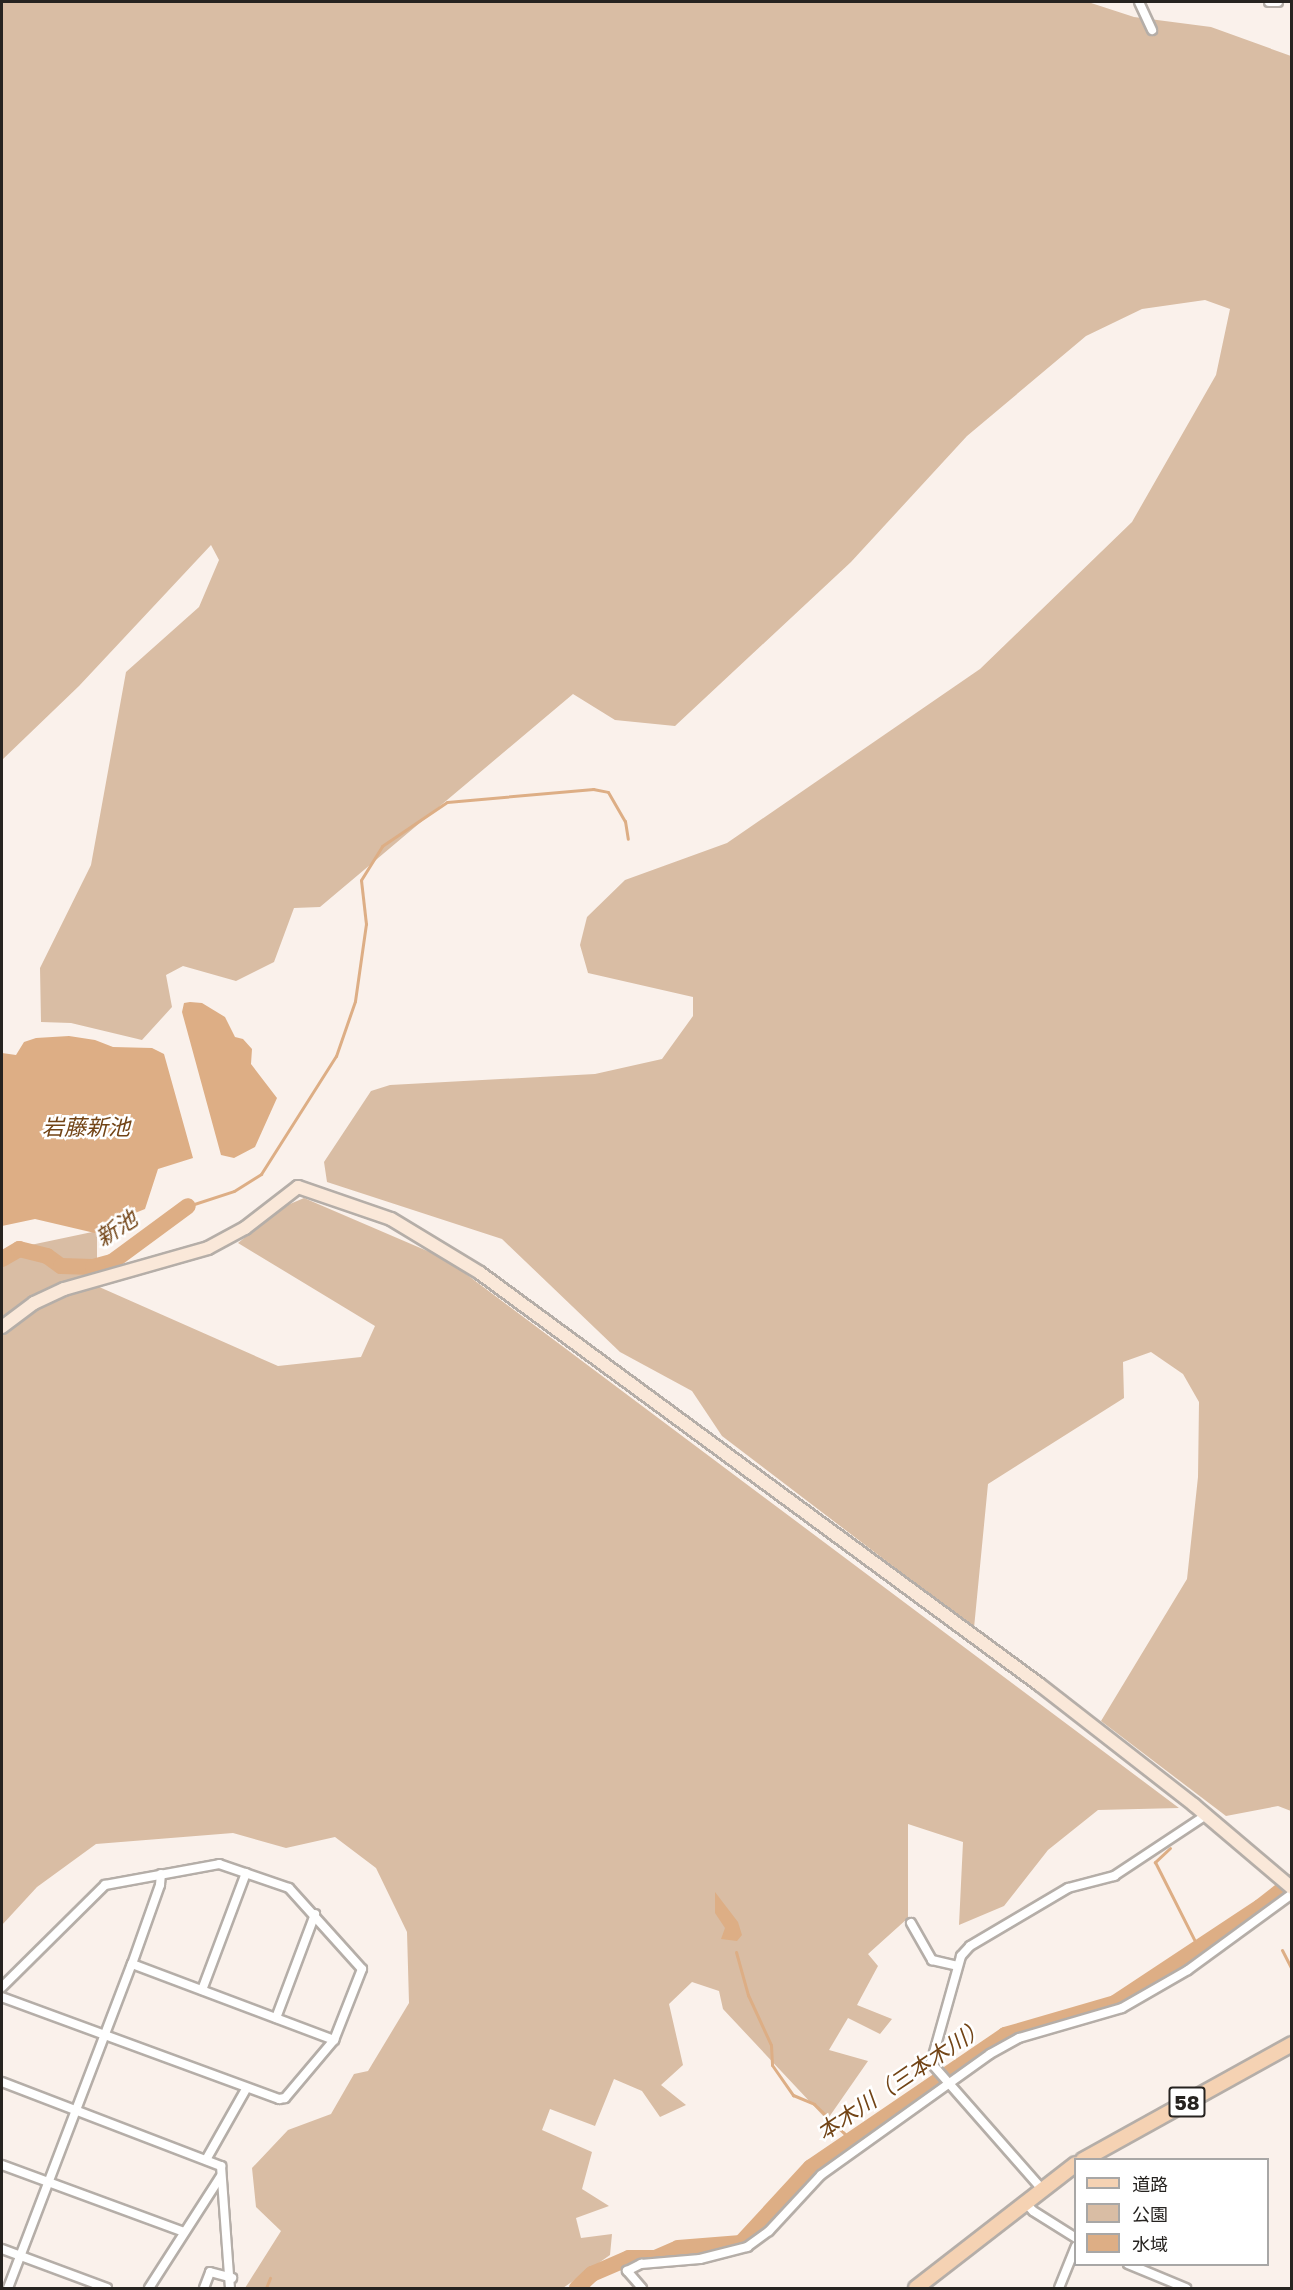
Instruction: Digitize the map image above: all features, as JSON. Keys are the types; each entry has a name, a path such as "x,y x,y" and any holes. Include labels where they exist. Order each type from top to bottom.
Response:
{"main road":[{"name":"58","path":"1087,2158 1292,2044"},
{"path":"916,2289 1024,2201 1074,2165"}],"street":[{"path":"1139,2 1152,30"},
{"path":"1269,2 1278,2"},
{"path":"2,1327 34,1303 64,1288 208,1248 245,1228 298,1187 391,1219 480,1273 1031,1678 1206,1815 1292,1888"},
{"path":"1041,2188 934,2070 932,2055 957,1966 970,1946 1068,1888 1090,1880 1114,1876 1206,1815"},
{"path":"2,1987 105,1885 219,1864 289,1888 315,1914 362,1969 334,2040 285,2098 272,2098 246,2089 2,1997"},
{"path":"202,1990 246,1873"},
{"path":"8,2289 132,1964 161,1874"},
{"path":"642,2289 627,2271 635,2266 721,2255 757,2240 821,2175 946,2084 1019,2037 1122,2008 1188,1970 1292,1894"},
{"path":"276,2018 315,1914"},
{"path":"911,1923 932,1960 957,1966"},
{"path":"132,1964 334,2040"},
{"path":"2,2082 207,2158 221,2166 232,2278 230,2289"},
{"path":"207,2158 246,2089"},
{"path":"2,2165 184,2232"},
{"path":"149,2289 221,2176"},
{"path":"1024,2201 1074,2237"},
{"path":"2,2249 107,2289"},
{"path":"1059,2289 1074,2251"},
{"path":"1130,2266 1186,2289"},
{"path":"204,2289 210,2272 232,2278"}],"green space":[{"path":"2,2 1088,2 1134,17 1211,27 1291,56 1291,1811 1278,1806 1226,1816 1101,1721 1187,1579 1198,1477 1199,1402 1183,1374 1151,1352 1123,1362 1124,1398 988,1484 974,1628 722,1436 692,1391 620,1352 502,1239 327,1182 324,1162 371,1091 390,1085 595,1074 662,1059 693,1016 693,997 588,973 580,945 587,917 625,880 727,843 980,669 1132,522 1216,375 1230,309 1205,300 1142,309 1086,336 967,436 851,562 675,726 615,720 573,694 320,907 294,908 274,962 236,981 183,966 166,975 172,1007 142,1040 71,1023 41,1022 40,968 91,865 126,672 199,607 219,560 211,545 79,686 2,760"},
{"path":"304,1198 446,1259 1179,1808 1098,1810 1048,1850 1004,1906 959,1925 963,1842 908,1824 908,1918 868,1954 878,1966 857,2005 892,2019 880,2034 848,2018 829,2050 868,2061 827,2120 723,2009 719,1991 692,1982 669,2004 683,2065 661,2085 686,2105 660,2117 642,2091 614,2079 595,2126 550,2109 542,2130 592,2152 582,2189 609,2206 576,2218 581,2238 612,2234 610,2255 563,2288 245,2288 281,2231 256,2207 252,2168 288,2130 331,2114 354,2074 368,2071 409,2003 407,1932 376,1868 335,1837 286,1848 233,1833 96,1844 37,1887 2,1925 2,1251 97,1231 97,1286 278,1366 361,1357 375,1326 238,1243 283,1207"}],"water":[{"path":"184,1003 202,1003 225,1017 235,1037 243,1039 252,1049 251,1064 277,1098 255,1147 234,1158 221,1155 182,1012"},
{"name":"岩藤新池","path":"69,1036 95,1040 113,1047 152,1048 164,1054 193,1158 158,1169 145,1209 130,1215 124,1227 108,1228 99,1234 35,1219 2,1226 2,1053 16,1055 24,1042 36,1038"},
{"path":"715,1892 738,1922 742,1935 737,1941 721,1939 725,1928 715,1913"}],"waterway":[{"path":"188,1206 234,1191 261,1174 336,1056 355,1001 366,924 361,880 382,846 447,802 593,789 608,792 625,821 628,839"},
{"name":"新池","path":"2,1259 19,1249 47,1256 61,1266 93,1267 112,1262 188,1206"},
{"path":"1170,1848 1155,1862 1199,1949"},
{"name":"本木川（三本木川）","path":"577,2288 592,2274 629,2258 655,2258 678,2248 741,2243 811,2167 1005,2035 1115,2003 1260,1907 1292,1882"},
{"path":"1282,1950 1292,1970"},
{"path":"736,1952 748,1995 771,2045 772,2065 793,2095 814,2104 852,2141"},
{"path":"266,2288 270,2278"}]}
